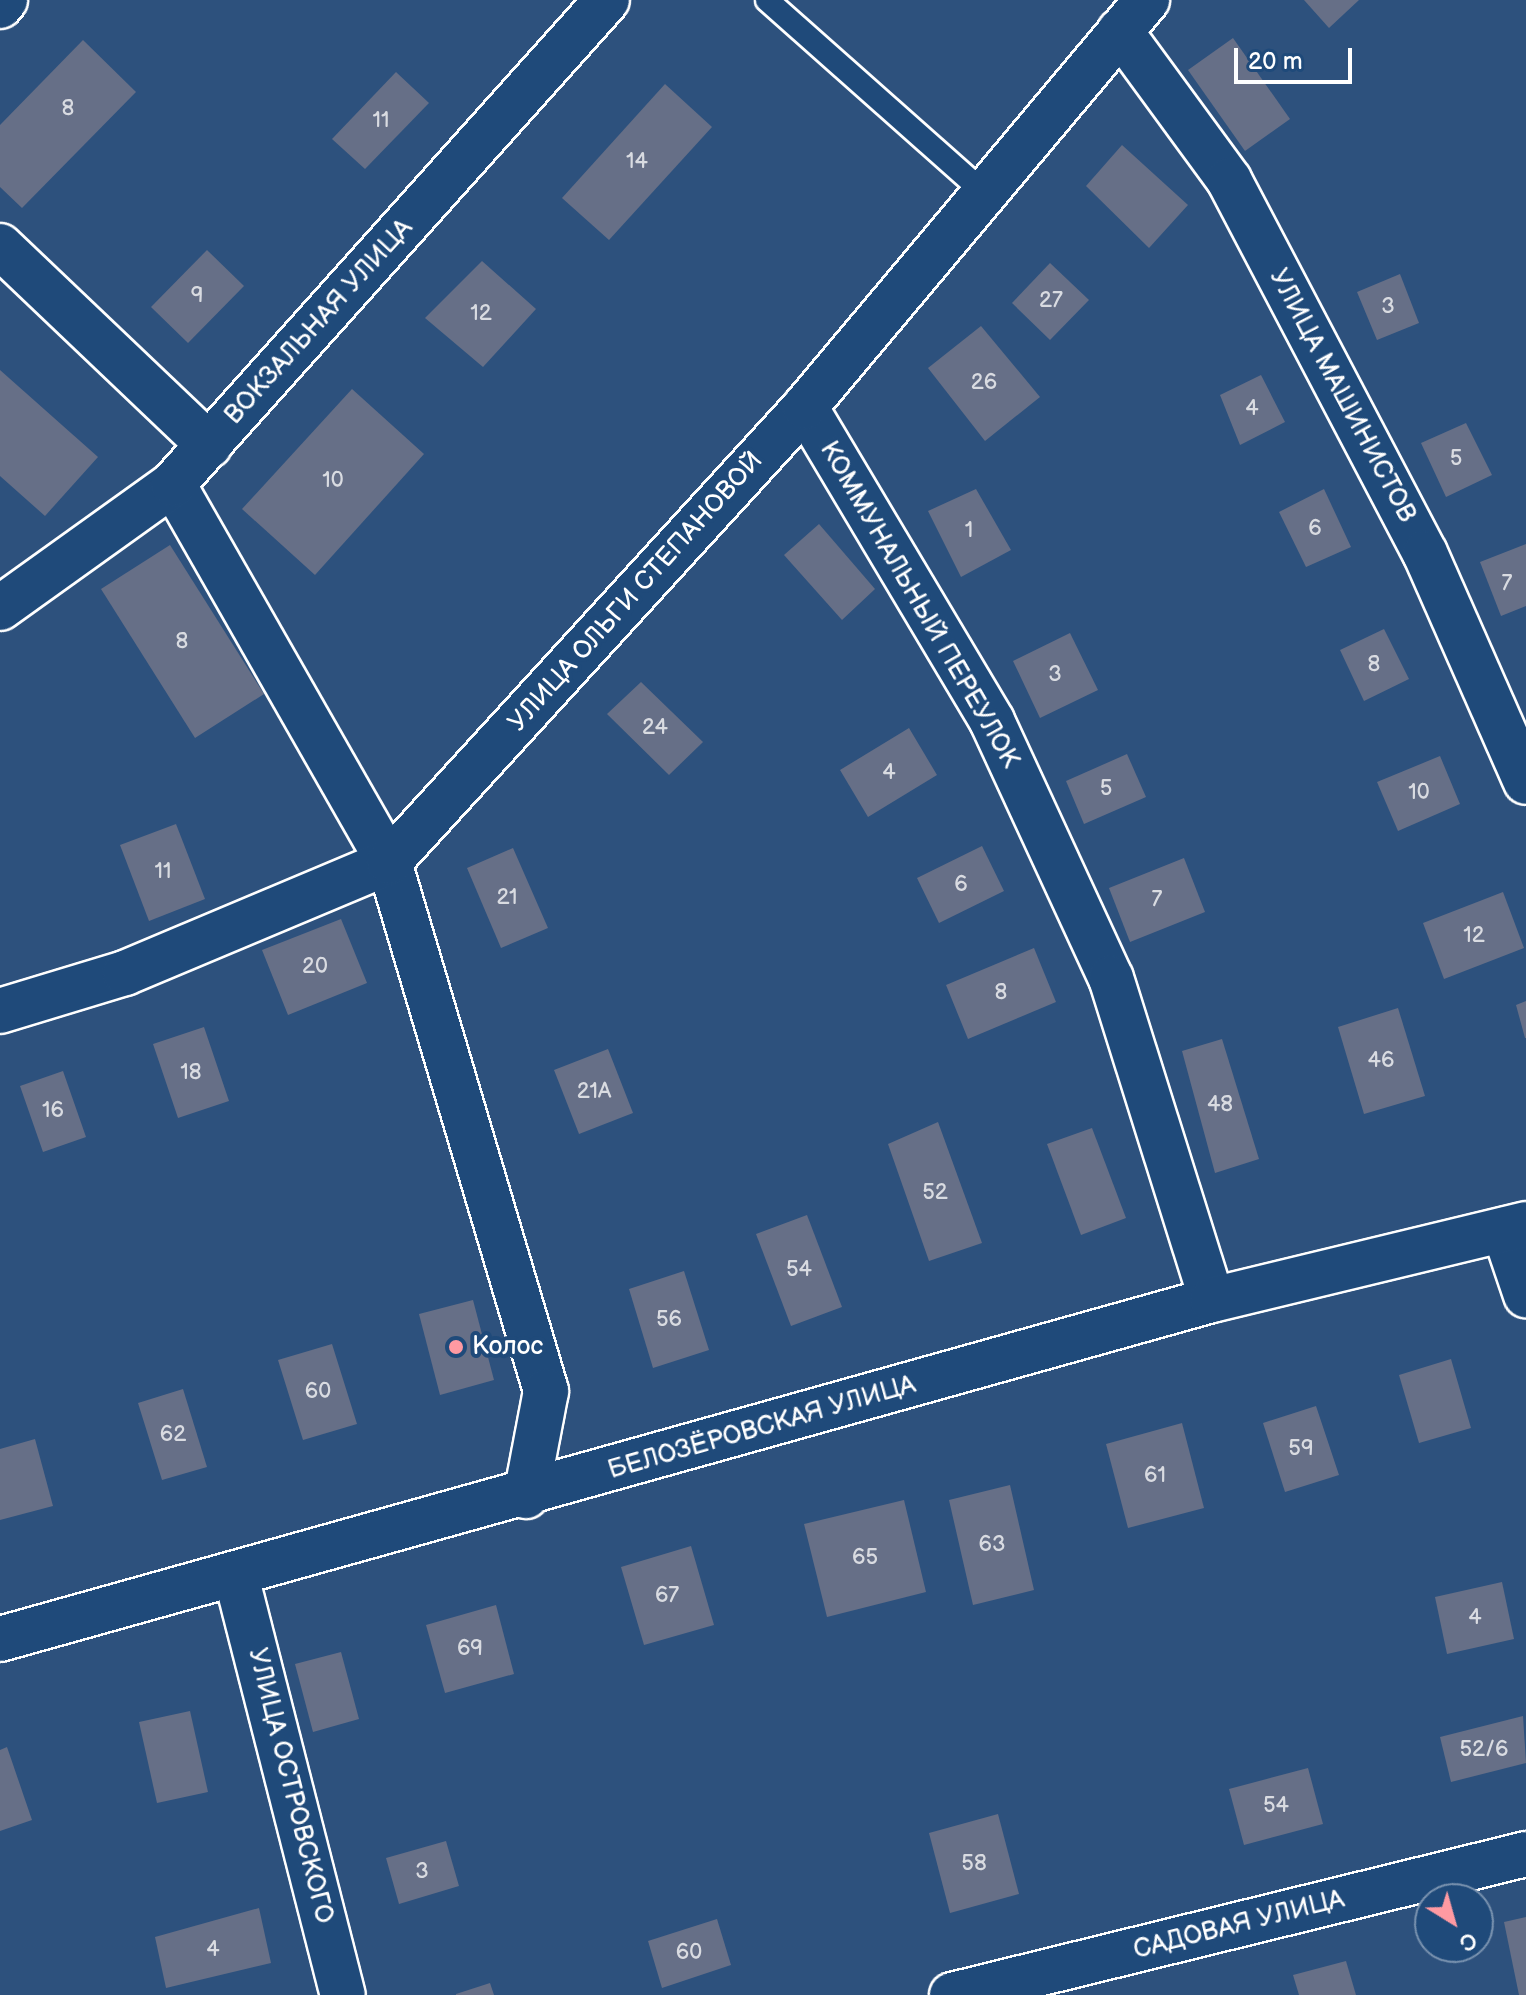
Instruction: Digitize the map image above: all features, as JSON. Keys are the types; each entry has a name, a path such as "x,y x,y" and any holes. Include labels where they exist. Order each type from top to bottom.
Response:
{"street":[{"path":"0,6 5,0"},
{"name":"ВОКЗАЛЬНАЯ УЛИЦА","path":"0,608 173,484 607,0"},
{"name":"УЛИЦА ОЛЬГИ СТЕПАНОВОЙ","path":"0,1011 125,973 389,862 805,407 982,191 1133,16"},
{"name":"УЛИЦА МАШИНИСТОВ","path":"1133,16 1229,180 1425,553 1526,782"},
{"path":"0,246 209,445"},
{"name":"КОММУНАЛЬНЫЙ ПЕРЕУЛОК","path":"805,407 992,721 1111,978 1212,1300"},
{"path":"173,484 389,862 546,1391 526,1496"},
{"path":"1515,1227 1526,1295"},
{"name":"БЕЛОЗЁРОВСКАЯ УЛИЦА","path":"0,1639 526,1496 1212,1300 1515,1227"},
{"name":"УЛИЦА ОСТРОВСКОГО","path":"236,1576 343,1995"},
{"name":"САДОВАЯ УЛИЦА","path":"952,1995 1526,1854"}],"lane":[{"path":"767,0 982,191"}],"building":[{"path":"1304,0 1359,0 1329,28"},
{"path":"1233,38 1290,119 1245,151 1188,70"},
{"path":"83,40 136,92 22,208 0,187 0,125"},
{"path":"396,72 429,103 365,169 332,139"},
{"path":"665,84 712,127 609,240 562,198"},
{"path":"1122,145 1188,205 1149,248 1086,186"},
{"path":"207,250 244,286 188,343 151,307"},
{"path":"482,261 536,309 483,367 425,318"},
{"path":"1050,263 1089,300 1050,340 1012,303"},
{"path":"1400,274 1419,323 1377,340 1357,292"},
{"path":"981,326 1040,397 985,441 928,368"},
{"path":"0,370 98,457 45,516 0,476"},
{"path":"1261,375 1285,422 1240,445 1220,395"},
{"path":"352,389 424,454 315,575 242,509"},
{"path":"1466,423 1492,475 1446,497 1421,443"},
{"path":"976,489 1011,550 961,577 928,511"},
{"path":"1324,489 1351,547 1306,567 1279,512"},
{"path":"819,524 875,589 842,620 784,555"},
{"path":"1526,544 1526,606 1501,616 1480,562"},
{"path":"170,545 264,694 195,738 101,589"},
{"path":"1384,629 1409,679 1364,701 1340,650"},
{"path":"1070,633 1098,690 1040,718 1013,661"},
{"path":"641,682 703,742 669,775 607,714"},
{"path":"909,728 937,775 868,817 840,770"},
{"path":"1127,754 1146,797 1084,824 1066,781"},
{"path":"1440,756 1460,804 1398,831 1377,782"},
{"path":"176,824 205,899 149,921 120,845"},
{"path":"982,846 1004,891 939,923 917,878"},
{"path":"513,848 548,928 501,948 467,868"},
{"path":"1184,858 1205,912 1130,942 1109,888"},
{"path":"1503,892 1524,948 1444,979 1423,923"},
{"path":"341,919 367,983 288,1015 262,950"},
{"path":"1034,948 1056,1002 968,1039 946,985"},
{"path":"1526,1001 1526,1038 1525,1038 1516,1005"},
{"path":"1398,1008 1425,1096 1364,1114 1338,1027"},
{"path":"204,1027 229,1101 178,1118 153,1044"},
{"path":"1222,1039 1259,1159 1215,1173 1182,1051"},
{"path":"608,1049 633,1113 579,1134 554,1070"},
{"path":"63,1071 86,1137 43,1152 20,1086"},
{"path":"938,1122 982,1243 929,1261 888,1144"},
{"path":"1092,1128 1126,1218 1081,1235 1047,1144"},
{"path":"807,1215 842,1307 791,1326 756,1234"},
{"path":"684,1271 709,1350 653,1368 629,1289"},
{"name":"Колос","path":"473,1300 494,1380 440,1395 419,1314"},
{"path":"332,1344 357,1424 303,1440 278,1360"},
{"path":"1451,1359 1471,1428 1419,1443 1399,1375"},
{"path":"183,1389 207,1467 162,1480 138,1403"},
{"path":"1316,1406 1339,1475 1285,1492 1263,1423"},
{"path":"1182,1423 1204,1508 1128,1528 1106,1444"},
{"path":"35,1439 53,1506 0,1520 0,1449"},
{"path":"1010,1485 1034,1590 973,1605 949,1500"},
{"path":"904,1500 926,1592 827,1617 804,1524"},
{"path":"691,1546 714,1625 644,1645 621,1567"},
{"path":"1502,1582 1514,1639 1447,1654 1435,1597"},
{"path":"496,1605 514,1674 445,1693 426,1625"},
{"path":"341,1652 359,1719 313,1732 295,1664"},
{"path":"190,1711 208,1792 157,1803 139,1722"},
{"path":"1523,1716 1526,1763 1451,1782 1440,1737"},
{"path":"7,1747 32,1820 0,1831 0,1750"},
{"path":"1308,1768 1323,1824 1244,1845 1229,1789"},
{"path":"998,1814 1019,1894 950,1913 929,1833"},
{"path":"446,1841 459,1886 399,1904 386,1858"},
{"path":"259,1908 271,1963 166,1988 155,1937"},
{"path":"1526,1917 1526,1995 1519,1995 1504,1922"},
{"path":"717,1919 731,1965 662,1988 648,1941"},
{"path":"1346,1961 1356,1995 1299,1995 1293,1975"},
{"path":"490,1983 494,1995 456,1995 456,1994"}],"place":[{"name":"Колос","path":"456,1347"}]}
